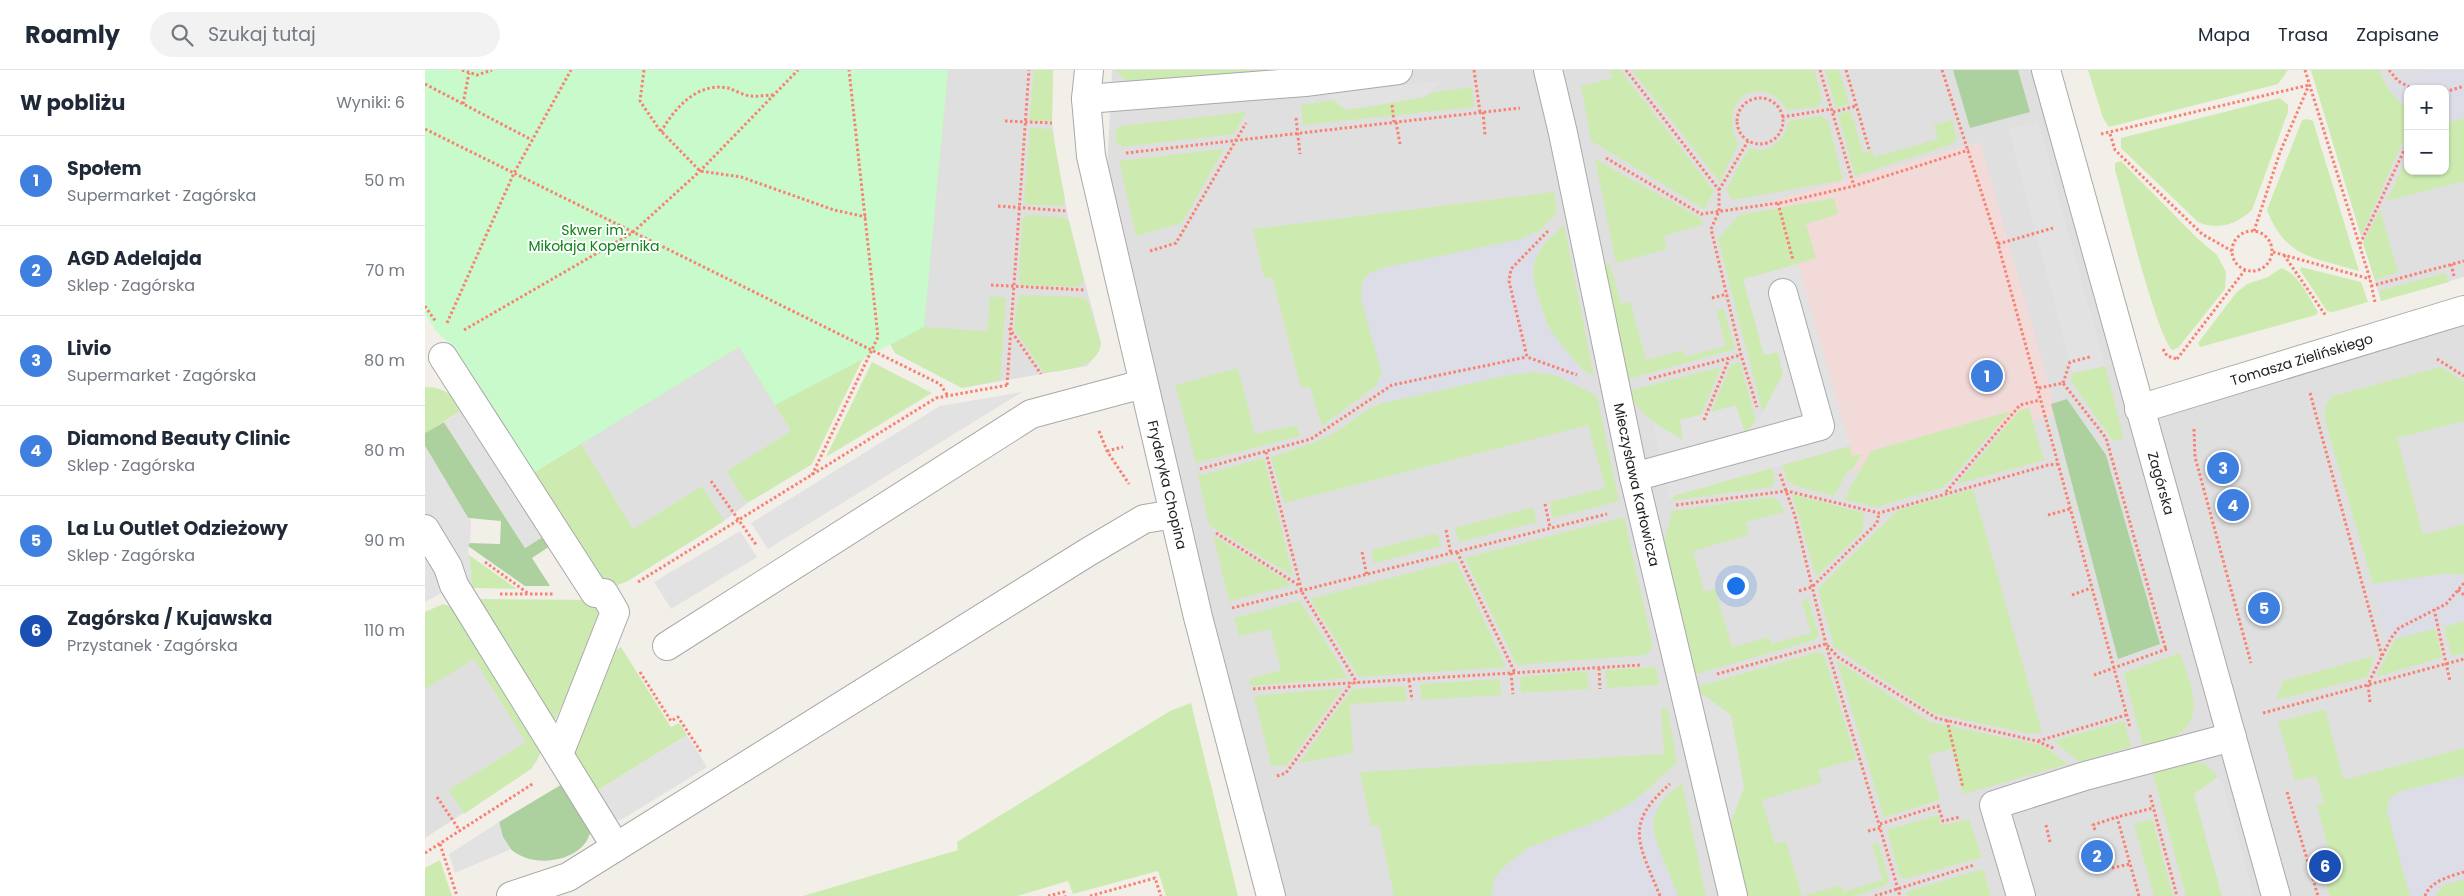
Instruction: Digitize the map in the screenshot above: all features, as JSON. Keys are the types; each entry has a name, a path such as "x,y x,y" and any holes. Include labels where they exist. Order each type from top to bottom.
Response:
{"street":[{"name":"Fryderyka Chopina","path":"1089,70 1086,99 1091,156 1231,753 1271,896"},
{"path":"1086,99 1305,82 1398,70"},
{"name":"Mieczysława Karłowicza","path":"1548,70 1563,133 1634,477 1733,896"},
{"name":"Zagórska","path":"2046,70 2276,896"},
{"path":"1634,477 1820,426 1783,293"},
{"name":"Tomasza Zielińskiego","path":"2139,409 2464,310"},
{"path":"443,357 605,606 559,754"},
{"path":"667,646 1031,414 1143,384"},
{"path":"511,896 568,877 1136,523 1144,519 1174,514"},
{"path":"425,529 460,594 617,847"},
{"path":"2021,896 1994,805 2085,776 2232,737"}],"path":[{"path":"462,70 477,75 492,70"},
{"path":"447,324 514,173 571,70"},
{"path":"644,70 640,101 661,132 700,171 741,177 834,210 866,217"},
{"path":"457,334 633,233 700,171 798,70"},
{"path":"812,475 878,337 849,70"},
{"path":"1007,385 1009,328 1014,286 1029,70"},
{"path":"1474,70 1485,135"},
{"path":"1626,70 1719,190"},
{"path":"1820,70 1854,186"},
{"path":"1846,70 1869,149"},
{"path":"1943,70 1998,244 2039,388 2039,400 2177,896"},
{"path":"2305,70 2370,279 2376,308"},
{"path":"2389,70 2398,81 2406,85"},
{"path":"463,104 469,73"},
{"path":"425,84 532,140"},
{"path":"2100,134 2110,134 2309,85"},
{"path":"2254,231 2280,152 2309,85"},
{"path":"2449,91 2464,86"},
{"path":"661,132 667,121 688,99 705,88 727,88 750,96 774,95"},
{"path":"1759,99 1767,100 1779,108 1782,117 1781,130 1770,142 1763,144 1748,141 1738,130 1737,123 1741,108 1746,103 1759,99"},
{"path":"1782,117 1832,111 1857,103"},
{"path":"1132,152 1526,107"},
{"path":"1393,109 1400,144"},
{"path":"1296,116 1300,154"},
{"path":"1144,252 1176,243 1247,120"},
{"path":"1005,121 1059,124"},
{"path":"425,129 940,384 948,396"},
{"path":"2110,134 2115,150 2202,234 2232,251"},
{"path":"1748,141 1719,190 1719,211 1711,230 1741,355 1770,440"},
{"path":"1600,155 1701,214 1778,203 1854,186 1969,150"},
{"path":"2359,244 2404,150"},
{"path":"1778,203 1795,268 1783,293"},
{"path":"998,206 1019,210 1074,211"},
{"path":"1998,244 2087,219"},
{"path":"2254,231 2264,235 2269,240 2273,252 2269,264 2258,271 2245,270 2235,262 2232,251 2238,236 2254,231"},
{"path":"1527,357 1509,281 1511,269 1539,240"},
{"path":"2273,252 2370,279"},
{"path":"2284,255 2328,320"},
{"path":"2371,286 2464,261"},
{"path":"2176,359 2245,270"},
{"path":"991,285 1094,290"},
{"path":"1712,298 1727,294"},
{"path":"1009,328 1044,378"},
{"path":"1645,380 1741,355"},
{"path":"1199,469 1311,438 1392,385 1527,357 1580,376"},
{"path":"1686,463 1730,358"},
{"path":"2437,359 2464,376"},
{"path":"2039,388 2063,383 2106,438 2166,650"},
{"path":"460,594 529,594 605,606 739,520 936,398 1016,384"},
{"path":"2310,390 2382,656"},
{"path":"1945,493 2020,405 2039,400"},
{"path":"2194,425 2195,457 2252,668"},
{"path":"1107,452 1134,492"},
{"path":"1266,452 1299,586 1357,683"},
{"path":"1667,506 1787,491 1879,512 2048,464 2057,464"},
{"path":"1780,476 1787,491 1826,644 1900,896"},
{"path":"711,481 761,553"},
{"path":"1545,504 1550,527"},
{"path":"2049,515 2070,509"},
{"path":"1799,591 1812,587 1877,523 1879,512"},
{"path":"1224,610 1367,576 1550,527 1611,513"},
{"path":"1211,530 1299,586"},
{"path":"1446,530 1451,554"},
{"path":"1361,552 1367,576"},
{"path":"1457,552 1513,673 1513,694"},
{"path":"484,561 529,594"},
{"path":"2370,702 2368,684 2399,628 2446,604 2464,582"},
{"path":"2072,594 2091,588"},
{"path":"2458,590 2464,594"},
{"path":"605,606 671,721 678,717 720,782"},
{"path":"2434,609 2448,664 2450,681"},
{"path":"1713,676 1826,644"},
{"path":"1826,644 1838,657 1936,718 2037,741 2054,748 2085,776"},
{"path":"2094,674 2171,648"},
{"path":"2263,713 2464,659"},
{"path":"1266,689 1644,665"},
{"path":"1599,668 1600,689"},
{"path":"1409,680 1412,700"},
{"path":"1273,777 1286,774 1352,683"},
{"path":"2261,704 2266,722"},
{"path":"2037,741 2126,715"},
{"path":"1947,720 1957,763"},
{"path":"425,853 552,771 559,754"},
{"path":"2285,786 2318,896"},
{"path":"437,797 460,831"},
{"path":"1653,799 1643,813 1638,830 1642,850 1660,896"},
{"path":"1868,831 1938,806 1943,821 1966,815"},
{"path":"2095,830 2093,824 2153,808"},
{"path":"2117,817 2139,896"},
{"path":"2048,832 2050,842"},
{"path":"440,844 457,896"},
{"path":"1875,896 1975,864"},
{"path":"2112,868 2130,864"},
{"path":"2425,896 2435,884 2444,878 2464,872"},
{"path":"1090,896 1155,878 1161,896"},
{"path":"1048,896 1064,892 1065,896"}],"shaded area":[{"path":"859,70 1053,70 1052,121 1056,154 1069,221 1101,343 1100,350 1087,366 962,388 895,353"},
{"path":"1112,70 2036,70 2151,394 2464,304 2464,896 1269,896 1106,191"},
{"path":"2311,70 2464,70 2464,277 2381,301"},
{"path":"2430,70 2464,70 2464,118 2449,122 2449,85 2404,85 2404,106 2387,87 2406,77"},
{"path":"1441,81 1425,97 1347,110 1325,94"},
{"path":"2038,121 2105,366 2073,373 2008,129"},
{"path":"1980,142 2057,414 1843,474 1766,203"},
{"path":"1534,233 1543,245 1533,264 1534,283 1546,325 1578,365 1581,386 1555,375 1534,372 1508,375 1384,403 1377,385 1382,373 1361,299 1362,283 1368,274 1383,268 1522,239"},
{"path":"1798,264 1850,446 1676,495 1669,501 1653,423 1683,440 1680,420 1736,405 1745,433 1760,417 1783,374 1778,352 1764,355 1743,279"},
{"path":"724,286 812,464 749,502 724,521 626,582 532,474"},
{"path":"1022,392 768,549 751,523 940,406"},
{"path":"464,409 547,534 525,548 444,422"},
{"path":"425,446 471,520 470,543 468,546 472,588 443,592 425,602"},
{"path":"740,531 757,557 671,609 654,582"},
{"path":"2443,574 2464,575 2464,621 2395,639 2386,636 2373,584"},
{"path":"454,607 538,759 531,769 425,838 425,625"},
{"path":"1693,688 1731,715 1744,788 1726,834"},
{"path":"687,735 707,767 621,820 614,819 595,792"},
{"path":"2464,776 2464,879 2443,885 2435,896 2410,896 2387,810 2390,798 2399,792"},
{"path":"2218,777 2223,784 2254,896 2222,896 2194,794"},
{"path":"1645,791 1659,806 1653,819 1653,833 1678,896 1492,896 1494,879 1505,866 1528,848 1604,818 1635,801"},
{"path":"499,822 503,837 511,849 455,873 449,854"}],"green space":[{"name":"Skwer im. Mikołaja Kopernika","path":"425,70 948,70 924,327 775,405 739,347 532,474 454,348 436,331 425,314"},
{"path":"948,70 924,327 987,331 990,296 1006,298 1000,380 962,388 895,353 887,338"},
{"path":"1034,70 1053,70 1052,121 1029,121"},
{"path":"1115,70 1289,70 1130,85"},
{"path":"1610,70 1620,70 1714,191 1704,209 1591,141 1581,86 1613,78"},
{"path":"1632,70 1814,70 1822,99 1818,107 1787,110 1778,99 1767,93 1756,91 1746,94 1738,102 1733,112 1733,127 1738,144 1720,182"},
{"path":"1825,70 1839,70 1849,104 1836,108"},
{"path":"1953,70 2018,70 2030,112 1970,128"},
{"path":"2088,70 2288,70 2278,84 2109,127 2103,118"},
{"path":"2311,70 2379,70 2387,87 2404,106 2404,139 2361,236"},
{"path":"1472,87 1474,107 1303,125 1301,105 1333,100 1347,110 1425,97 1429,93"},
{"path":"2280,98 2288,105 2288,112 2252,210 2240,219 2226,225 2212,226 2198,222 2121,148 2121,138"},
{"path":"1851,111 1863,153 1872,150 1874,157 1938,139 1934,125 1952,120 1957,139 1953,144 1855,176 1838,114"},
{"path":"1246,112 1234,134 1122,147 1116,143 1115,131 1120,126"},
{"path":"1821,116 1828,121 1843,180 1733,200 1726,190 1746,153 1752,148 1765,150 1776,144 1785,133 1789,121"},
{"path":"2464,118 2464,181 2387,201 2404,164 2404,175 2449,175 2449,122"},
{"path":"2302,120 2313,121 2359,271 2315,259 2292,247 2274,226 2267,210"},
{"path":"1030,128 1052,129 1065,200 1063,206 1029,205 1024,202"},
{"path":"1224,149 1182,223 1136,236 1119,161"},
{"path":"1595,159 1700,218 1704,224 1664,236 1667,249 1616,263"},
{"path":"2121,161 2196,237 2217,255 2226,272 2225,289 2178,348 2172,350 2165,339 2149,294 2115,170 2115,163"},
{"path":"1554,192 1557,213 1540,230 1522,239 1383,268 1368,274 1361,299 1382,373 1377,385 1322,426 1310,387 1301,388 1272,277 1264,278 1253,229"},
{"path":"1834,198 1838,214 1806,224 1816,258 1744,280 1764,355 1778,352 1783,375 1763,413 1718,239 1739,215"},
{"path":"2380,210 2398,272 2375,280 2363,243"},
{"path":"1028,215 1063,217 1069,221 1084,281 1078,287 1022,285 1019,281 1022,219"},
{"path":"1564,225 1594,377 1572,359 1557,341 1546,320 1534,283 1533,268 1539,252 1546,242"},
{"path":"1610,264 1621,304 1630,302 1646,360 1683,350 1685,357 1726,346 1716,311 1724,309 1735,349 1625,380 1603,266"},
{"path":"2301,267 2361,282 2368,302 2333,312 2327,311 2300,270"},
{"path":"2281,268 2293,275 2303,286 2318,312 2316,315 2200,347 2198,343 2236,293 2247,284 2268,277"},
{"path":"2445,273 2449,282 2381,301 2379,291"},
{"path":"724,286 863,358 812,464 749,502 744,500 727,471 791,431 739,347 581,444 633,529 702,486 724,521 626,582 615,586 600,578 532,474"},
{"path":"1022,295 1081,297 1088,301 1101,343 1093,359 1079,367 1044,373 1014,329 1018,297"},
{"path":"872,362 932,393 826,457"},
{"path":"1740,362 1756,422 1745,434 1711,412 1731,365"},
{"path":"2105,366 2124,438 2113,441 2070,380 2073,373"},
{"path":"1721,367 1701,415 1680,420 1684,440 1659,426 1644,414 1632,400 1628,391"},
{"path":"2441,367 2464,382 2464,421 2397,438 2423,535 2464,524 2464,575 2443,574 2373,584 2326,424 2326,405 2333,396"},
{"path":"1238,368 1255,434 1297,425 1300,436 1196,463 1175,385"},
{"path":"1534,372 1555,375 1597,396 1619,501 1553,518 1550,502 1605,488 1588,425 1284,503 1271,457 1326,437 1381,403 1508,375"},
{"path":"425,387 443,390 464,409 425,433"},
{"path":"2067,399 2106,455 2160,644 2118,659 2051,404"},
{"path":"2029,408 2044,460 1957,484 2019,411"},
{"path":"2011,411 1944,487 1876,507 1844,499 1871,451"},
{"path":"444,422 525,548 547,534 553,544 532,558 550,586 525,586 468,546 469,543 500,544 501,521 468,518 425,446 425,433"},
{"path":"1850,446 1852,456 1862,454 1853,469 1847,472 1834,496 1796,486 1787,480 1782,464"},
{"path":"1264,458 1293,576 1209,525 1198,476"},
{"path":"1772,467 1775,481 1771,487 1669,501 1676,495"},
{"path":"1973,489 2042,732 2032,734 1933,713 1834,647 1818,589 1898,510"},
{"path":"1792,494 1864,513 1862,532 1816,576"},
{"path":"1773,497 1780,502 1784,512 1746,522 1749,535 1693,551 1704,592 1715,589 1732,647 1769,637 1771,644 1811,633 1802,601 1808,599 1819,636 1815,640 1692,675 1664,543 1672,511"},
{"path":"1533,507 1537,522 1459,542 1455,528"},
{"path":"1624,517 1653,647 1646,655 1517,665 1465,558"},
{"path":"1437,533 1441,546 1374,563 1371,550"},
{"path":"1213,535 1288,581 1289,586 1229,601"},
{"path":"469,555 517,589 472,588"},
{"path":"1456,561 1506,667 1359,677 1310,599"},
{"path":"475,599 596,600 603,614 553,725"},
{"path":"1300,601 1348,678 1251,686 1249,679 1281,670 1270,629 1239,636 1234,618"},
{"path":"443,604 454,607 542,751 531,769 464,814 449,790 526,742 474,659 425,689 425,612"},
{"path":"2464,621 2464,653 2452,656 2444,627"},
{"path":"2435,627 2442,657 2376,677 2395,639"},
{"path":"621,647 671,727 679,723 687,735 595,792 570,751 611,653"},
{"path":"1818,652 1824,655 1856,759 1818,770 1822,782 1762,800 1775,844 1786,841 1802,896 1740,896 1726,834 1744,788 1731,715 1693,688"},
{"path":"2180,653 2191,686 2194,708 2192,718 2177,735 2143,746 2124,673"},
{"path":"2374,656 2367,677 2276,700 2283,681"},
{"path":"1837,661 1930,722 2044,746 2068,764 1963,794 1952,749 1928,755 1940,800 1884,817"},
{"path":"1656,667 1659,685 1607,688 1605,670"},
{"path":"1587,671 1589,689 1521,693 1520,677"},
{"path":"1500,679 1501,695 1421,700 1420,684"},
{"path":"1405,686 1407,701 1350,704 1353,753 1299,763 1352,689"},
{"path":"1343,688 1287,765 1271,766 1254,696"},
{"path":"1191,703 1238,896 1166,896 1158,871 1073,894 1068,881 1017,896 803,896 958,850 957,842 1170,711"},
{"path":"1667,707 1677,762 1635,801 1604,818 1528,848 1494,879 1492,896 1394,896 1379,825 1371,826 1360,772 1664,754 1661,708"},
{"path":"2325,709 2344,780 2464,748 2464,776 2399,792 2387,810 2410,896 2330,896 2326,885 2338,882 2317,806 2324,803 2316,776 2295,781 2278,722"},
{"path":"2124,721 2131,747 2079,762 2054,741"},
{"path":"2191,761 2207,765 2218,777 2194,794 2222,896 2186,896 2152,770"},
{"path":"564,783 591,826 588,839 580,848 556,860 528,859 516,853 505,843 499,822"},
{"path":"1682,783 1706,896 1678,896 1663,863 1655,838 1655,815 1659,805"},
{"path":"1938,815 1942,826 1969,819 1982,857 1905,879 1900,877 1887,830"},
{"path":"2152,819 2173,896 2154,896 2134,824"},
{"path":"1878,843 1889,880 1886,885 1855,896 1803,896 1841,885 1843,892 1883,880 1872,845"},
{"path":"440,860 452,896 425,896 425,868"},
{"path":"1983,869 1991,896 1907,896 1906,892"},
{"path":"2464,879 2464,896 2435,896 2443,885"}],"place":[{"name":"Społem","path":"1987,376"},
{"name":"Livio","path":"2223,468"},
{"name":"Diamond Beauty Clinic","path":"2233,505"},
{"name":"La Lu Outlet Odzieżowy","path":"2264,608"},
{"name":"AGD Adelajda","path":"2097,856"},
{"name":"Zagórska / Kujawska","path":"2325,866"}]}
